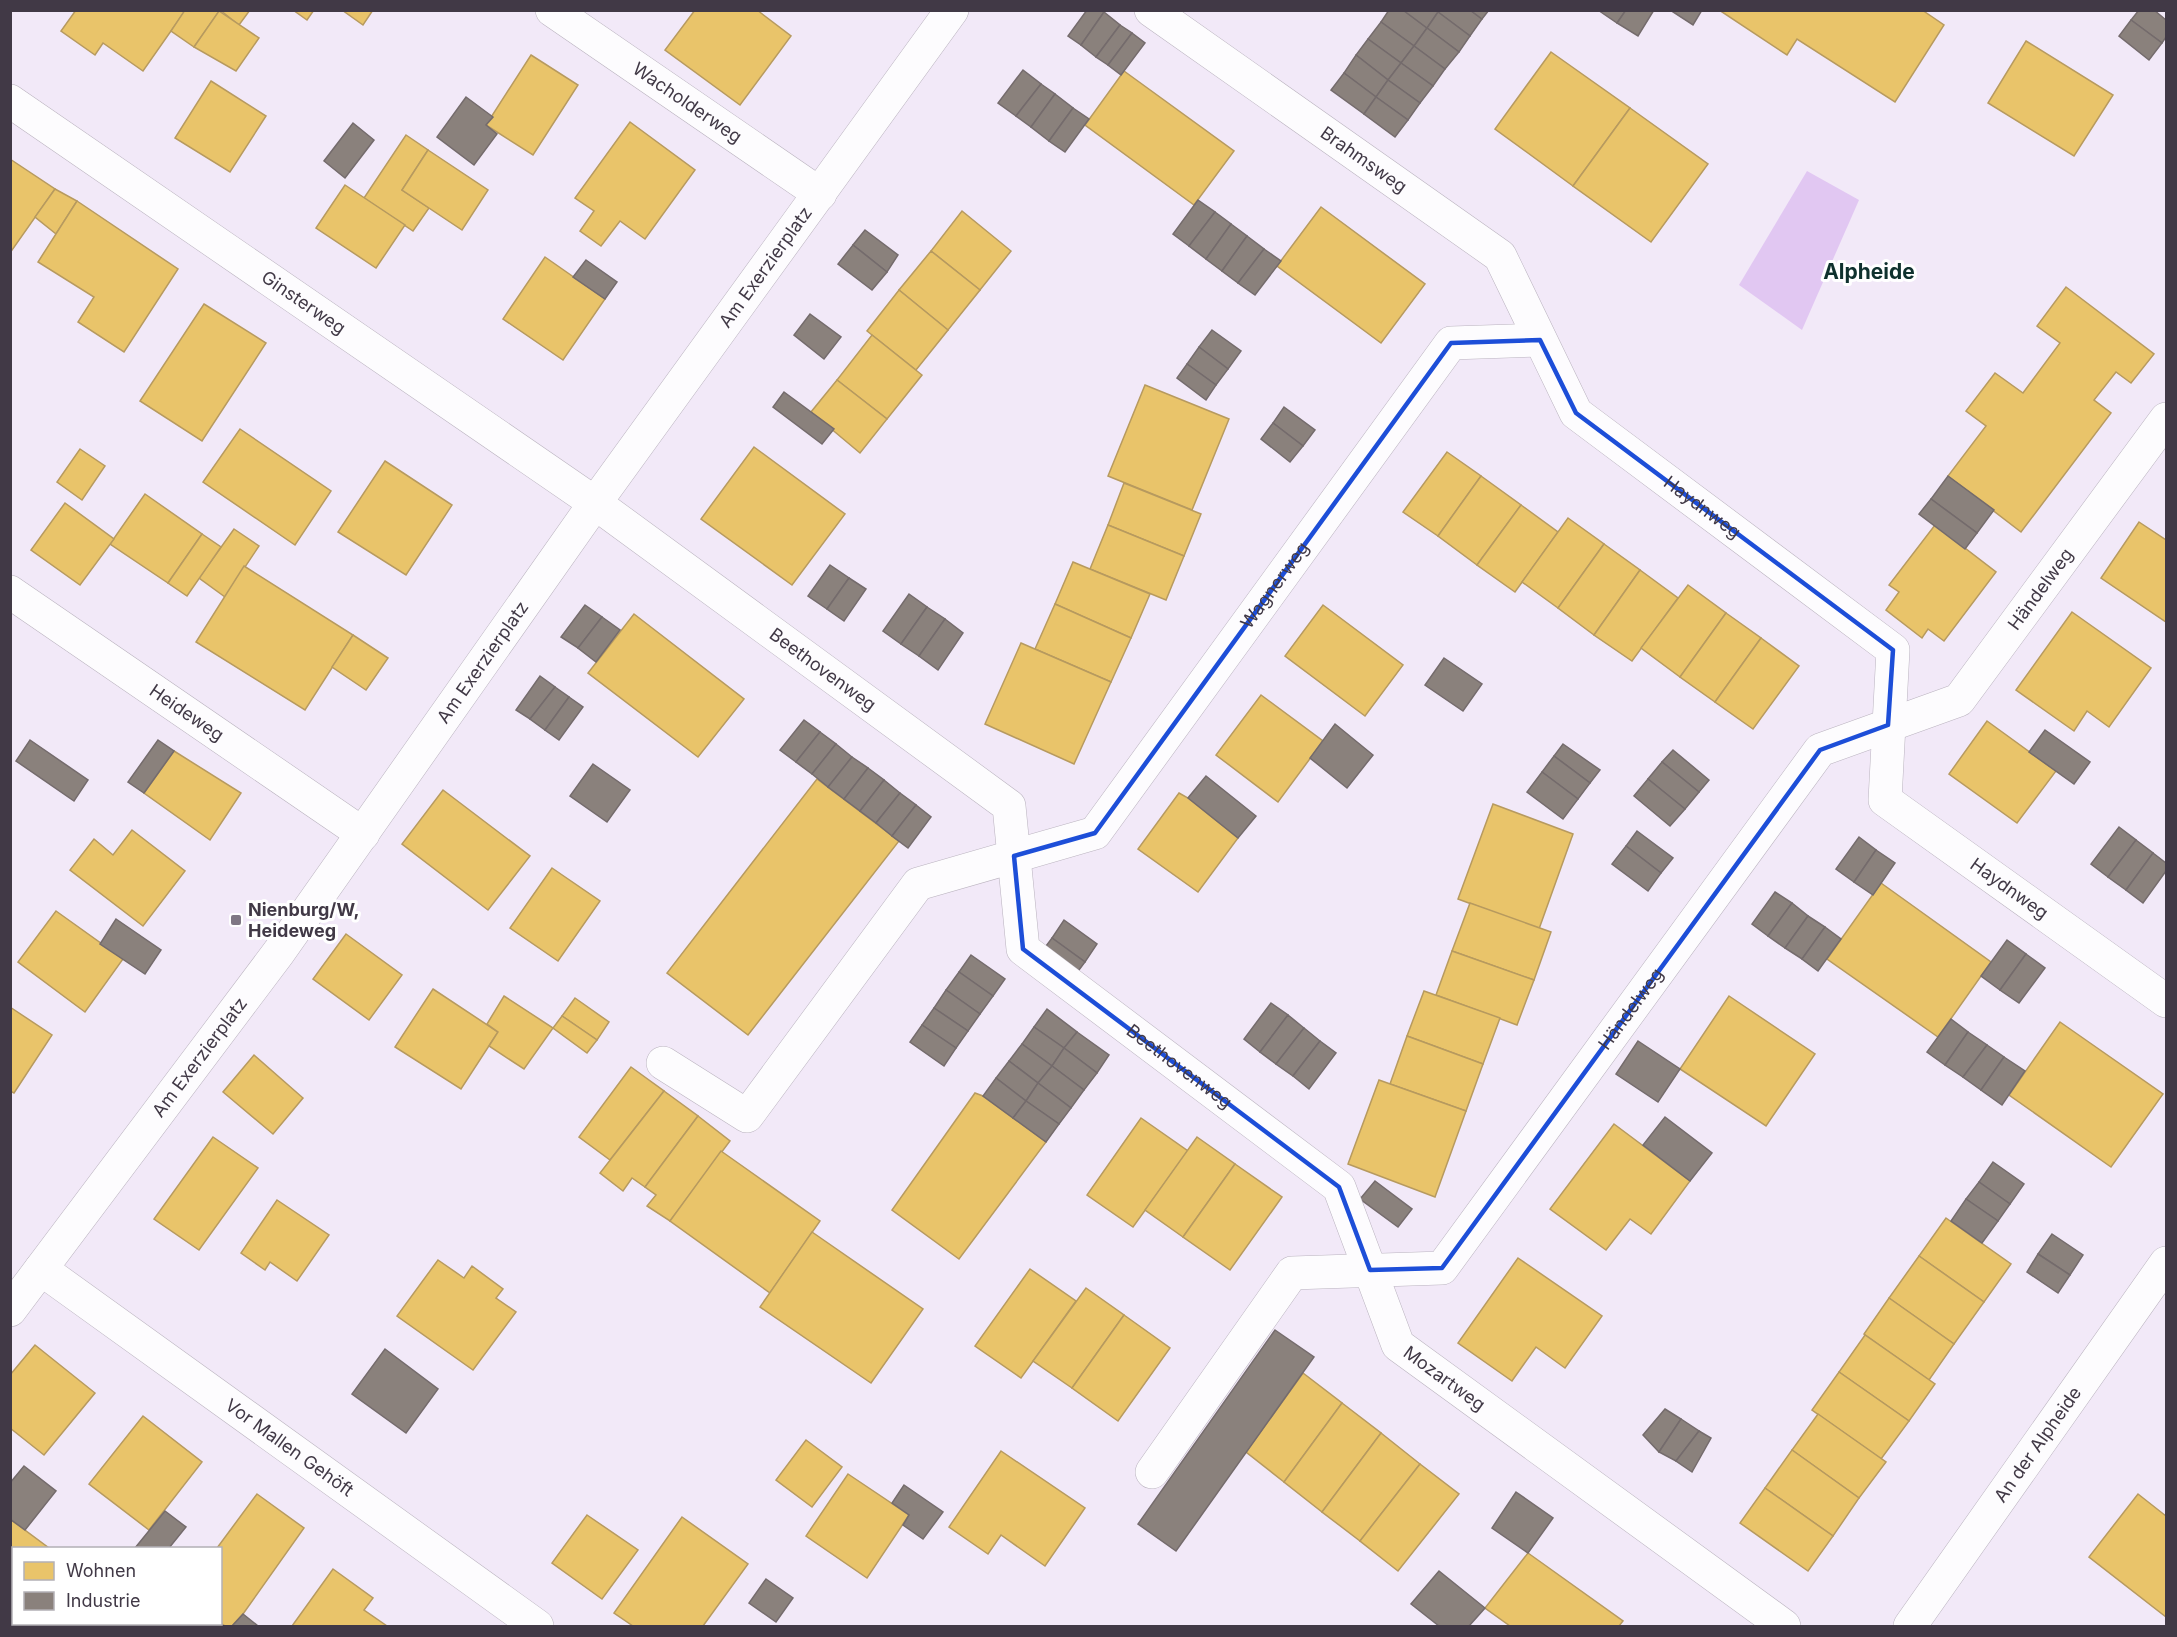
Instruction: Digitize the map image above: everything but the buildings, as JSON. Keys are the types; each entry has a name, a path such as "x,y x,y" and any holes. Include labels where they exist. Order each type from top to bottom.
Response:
{"street":[{"name":"Wacholderweg","path":"552,10 820,195"},
{"name":"Am Exerzierplatz","path":"10,1310 279,952 596,503 952,10"},
{"name":"Brahmsweg","path":"1150,10 1500,256 1540,340"},
{"name":"Ginsterweg","path":"10,101 596,503"},
{"name":"Haydnweg","path":"1540,340 1576,413 1893,650 1885,800 2166,1001"},
{"name":"Wagnerweg","path":"1014,856 1095,833 1451,343 1540,340"},
{"name":"Händelweg","path":"1370,1270 1442,1268 1820,750 1959,700 2166,419"},
{"name":"Beethovenweg","path":"596,503 1010,806 1023,949 1339,1187 1370,1270"},
{"name":"Heideweg","path":"10,592 363,834"},
{"path":"663,1063 747,1116 918,884 1014,856"},
{"name":"An der Alpheide","path":"1910,1626 2166,1263"},
{"name":"Vor Mallen Gehöft","path":"41,1269 537,1626"},
{"path":"1152,1472 1292,1274 1370,1270"},
{"name":"Mozartweg","path":"1370,1270 1398,1345 1784,1626"}],"highlighted area":[{"path":"1540,340 1576,413 1893,650 1888,725 1820,750 1442,1268 1370,1270 1339,1187 1023,949 1014,856 1095,833 1451,343"}],"shaded area":[{"path":"1807,171 1859,200 1802,330 1739,285"}],"place":[{"name":"Nienburg/W, Heideweg","path":"236,920"}],"district":[{"name":"Alpheide","path":"1869,272"}]}
